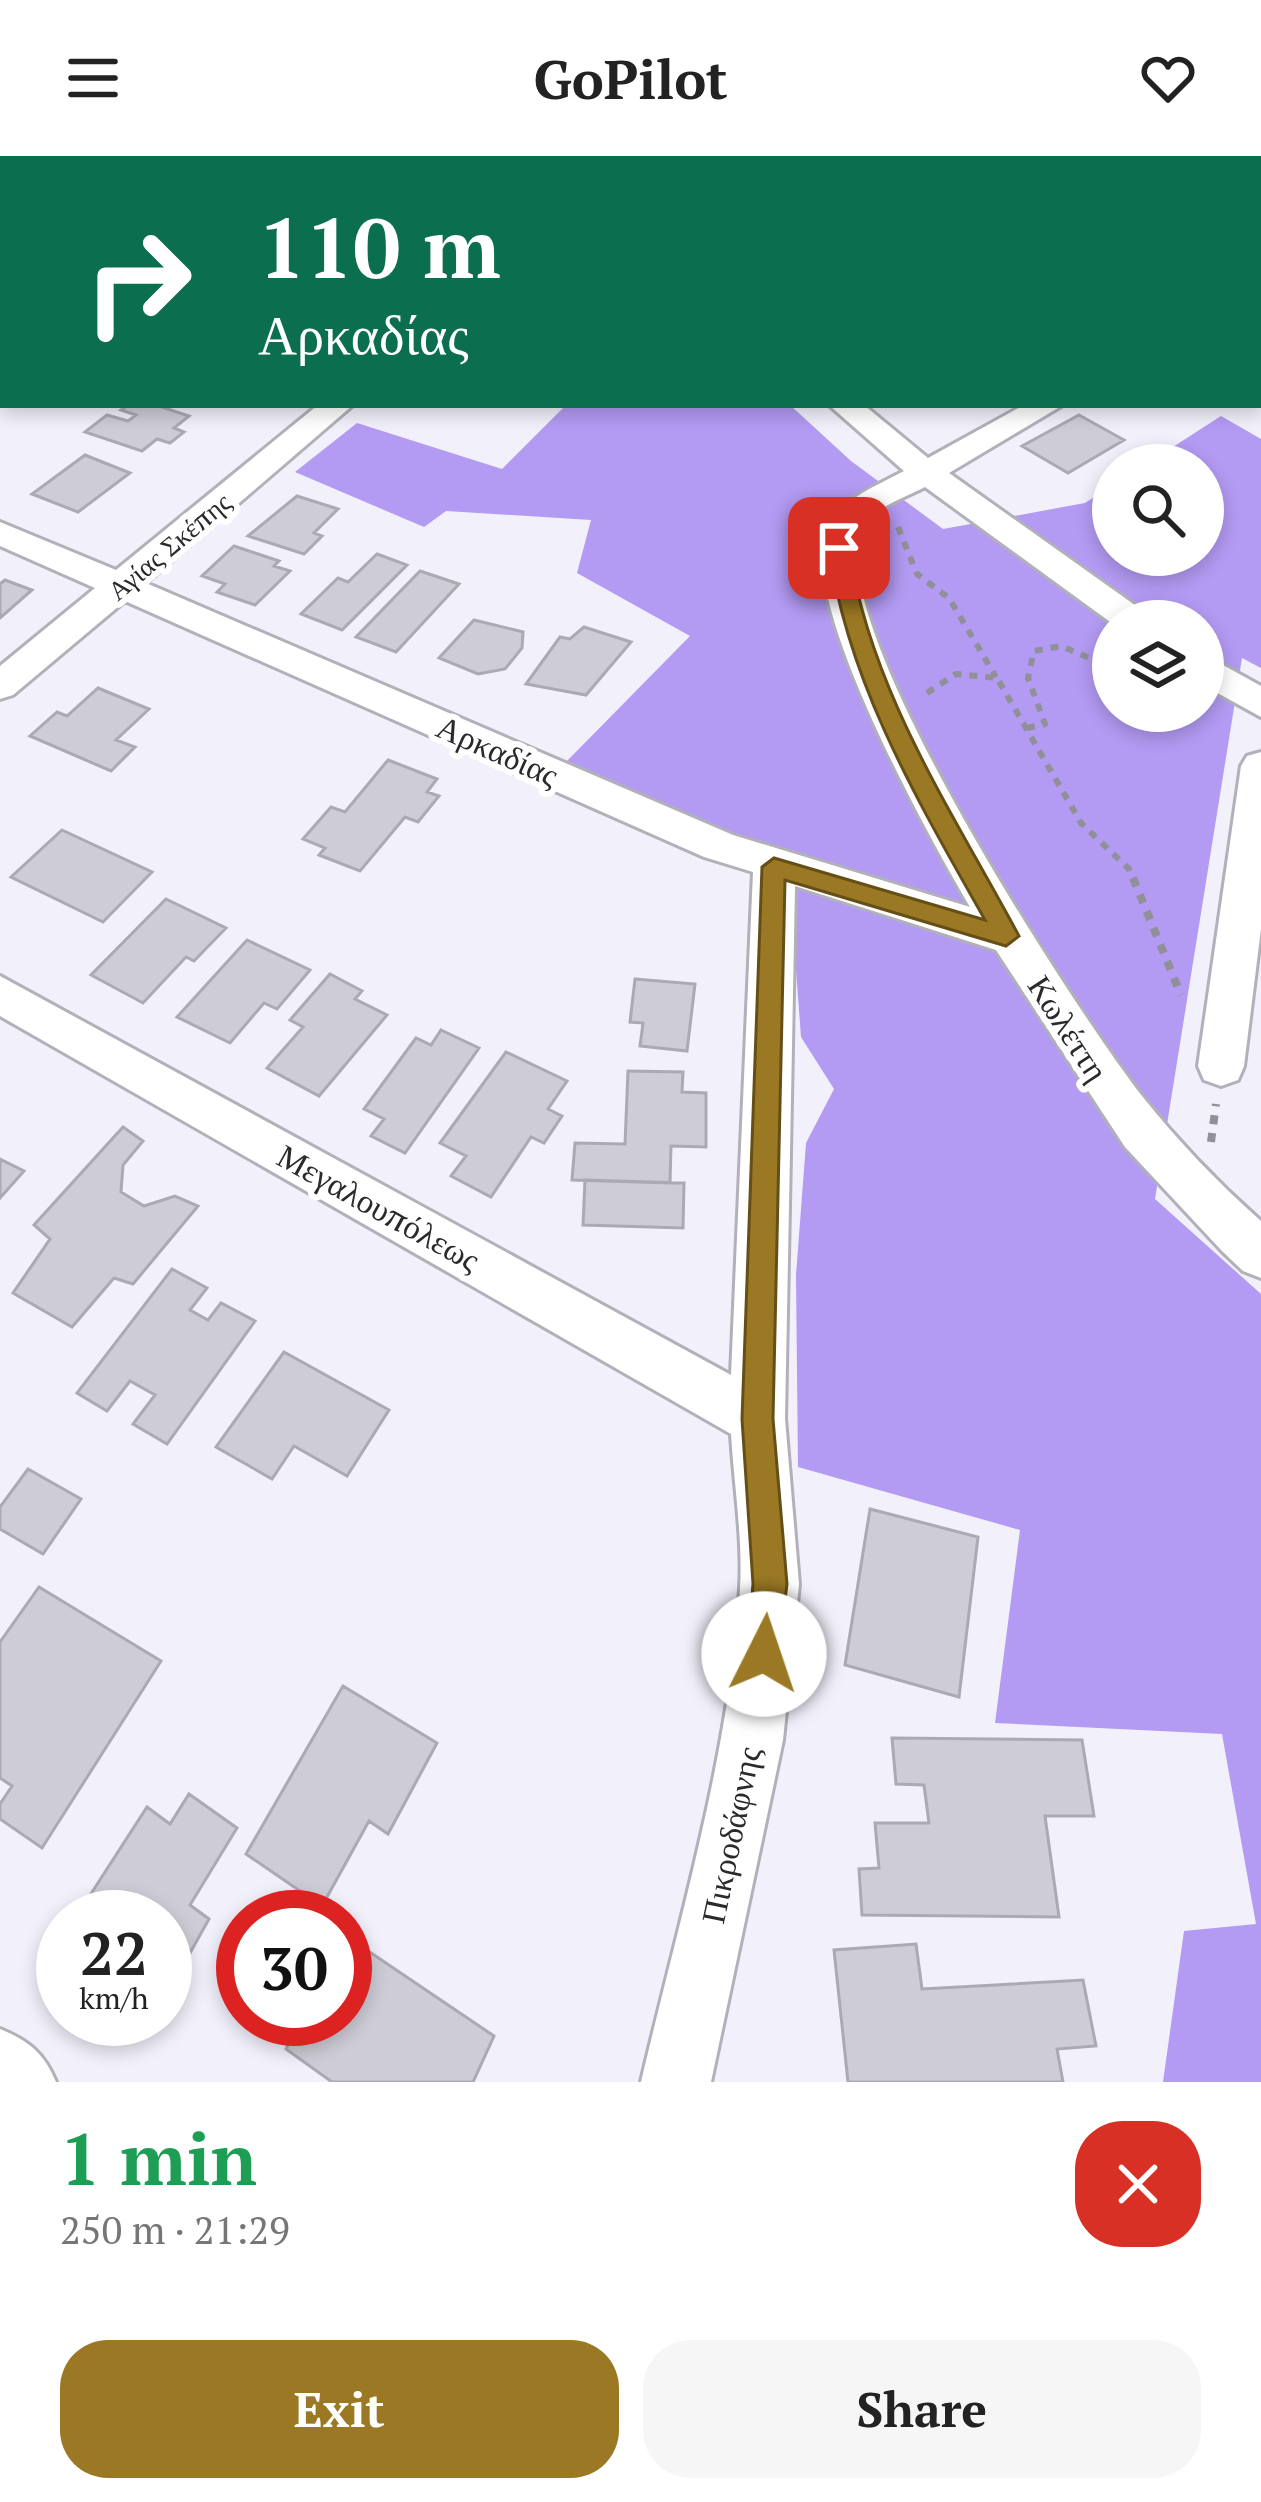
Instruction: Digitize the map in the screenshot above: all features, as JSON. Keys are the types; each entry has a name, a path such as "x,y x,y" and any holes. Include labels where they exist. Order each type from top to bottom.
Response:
{"street":[{"name":"Αγίας Σκέπης","path":"0,686 333,408"},
{"path":"849,408 924,471 1104,600"},
{"name":"Κωλέττη","path":"1041,408 854,512 843,529 839,548 846,600 887,710 924,791 1006,936 1146,1135 1203,1203 1261,1254"},
{"name":"Αρκαδίας","path":"0,533 774,867 1006,936"},
{"path":"1224,681 1261,704"},
{"path":"1222,1053 1261,766"},
{"name":"Πικροδάφνης","path":"676,2082 752,1740 770,1584 758,1419 774,867"},
{"name":"Μεγαλουπόλεως","path":"0,994 758,1419"},
{"path":"0,2064 21,2082"}],"path":[{"path":"884,492 917,574 949,598 1081,823 1129,869 1185,1005 1222,1053"},
{"path":"1027,728 1045,724 1026,687 1028,658 1036,647 1047,643 1092,657"},
{"path":"922,703 928,689 956,674 997,678"}],"shaded area":[{"path":"563,408 793,408 851,461 943,529 1092,498 1092,576 1224,576 1224,444 1178,444 1221,416 1261,439 1261,668 1242,658 1155,1199 1261,1294 1261,2082 1163,2082 1184,1931 1256,1924 1222,1734 995,1723 1020,1530 798,1467 796,1275 806,1143 834,1089 801,1037 791,902 804,860 567,761 690,636 577,573 591,520 446,511 424,527 295,472 357,423 502,469"}],"building":[{"path":"165,408 189,416 174,428 184,432 170,443 157,439 142,451 85,432 107,415 128,421 136,415 121,410"},
{"path":"1079,415 1124,440 1092,444 1092,459 1068,473 1022,446"},
{"path":"85,455 130,473 78,512 32,494"},
{"path":"297,496 338,509 314,533 322,536 304,554 248,536"},
{"path":"234,546 279,561 274,566 290,571 255,605 217,592 225,584 202,576"},
{"path":"377,554 407,565 342,630 301,614 338,578 348,582"},
{"path":"420,571 459,584 396,652 356,637"},
{"path":"5,580 32,590 0,618 0,584"},
{"path":"474,620 523,632 522,648 505,669 478,674 439,658"},
{"path":"584,627 631,642 586,695 526,684 560,637 570,639"},
{"path":"98,688 149,709 116,740 135,747 111,771 30,736 57,712 67,716"},
{"path":"388,760 437,779 427,792 439,796 418,822 405,817 360,871 319,855 325,848 303,839 331,807 345,812"},
{"path":"62,830 152,872 103,922 11,877"},
{"path":"166,899 226,928 194,961 186,957 143,1003 91,975"},
{"path":"247,940 310,970 277,1009 264,1003 230,1043 177,1017"},
{"path":"330,974 362,991 355,999 387,1015 319,1096 267,1068 303,1027 290,1020"},
{"path":"635,979 695,984 687,1051 640,1046 643,1023 630,1022"},
{"path":"441,1030 479,1048 405,1153 371,1136 384,1119 364,1109 416,1038 431,1045"},
{"path":"506,1052 567,1081 548,1109 562,1116 544,1143 531,1137 491,1197 451,1176 466,1156 440,1143"},
{"path":"628,1071 683,1072 682,1092 706,1093 706,1147 671,1146 670,1183 572,1180 575,1143 625,1144"},
{"path":"123,1127 143,1141 123,1165 121,1192 144,1206 175,1196 198,1206 133,1284 114,1278 72,1327 13,1293 50,1239 34,1225"},
{"path":"0,1159 24,1171 0,1198"},
{"path":"585,1180 684,1183 683,1228 583,1225"},
{"path":"172,1269 207,1288 190,1310 208,1320 221,1303 255,1321 167,1444 133,1424 155,1395 130,1381 107,1411 77,1393"},
{"path":"284,1352 389,1410 347,1476 294,1446 272,1479 216,1447"},
{"path":"28,1469 81,1499 43,1554 0,1529 0,1507"},
{"path":"870,1509 978,1537 959,1697 845,1665"},
{"path":"39,1587 161,1661 42,1848 0,1819 0,1804 12,1786 0,1778 0,1642"},
{"path":"343,1686 437,1743 388,1834 369,1821 331,1890 299,1890 246,1854"},
{"path":"892,1738 1082,1740 1094,1816 1045,1816 1059,1917 862,1915 859,1869 879,1868 875,1823 929,1823 924,1785 896,1784"},
{"path":"189,1794 237,1828 192,1902 192,1890 93,1890 147,1807 170,1824"},
{"path":"192,1906 209,1919 192,1949"},
{"path":"916,1944 922,1989 1083,1980 1096,2046 1057,2049 1063,2082 848,2082 834,1950"},
{"path":"372,1954 494,2036 473,2082 332,2082 286,2049 372,2046"}],"route":[{"path":"764,1654 770,1584 758,1419 774,867 1006,936 924,791 887,710 846,600 839,548"}]}
